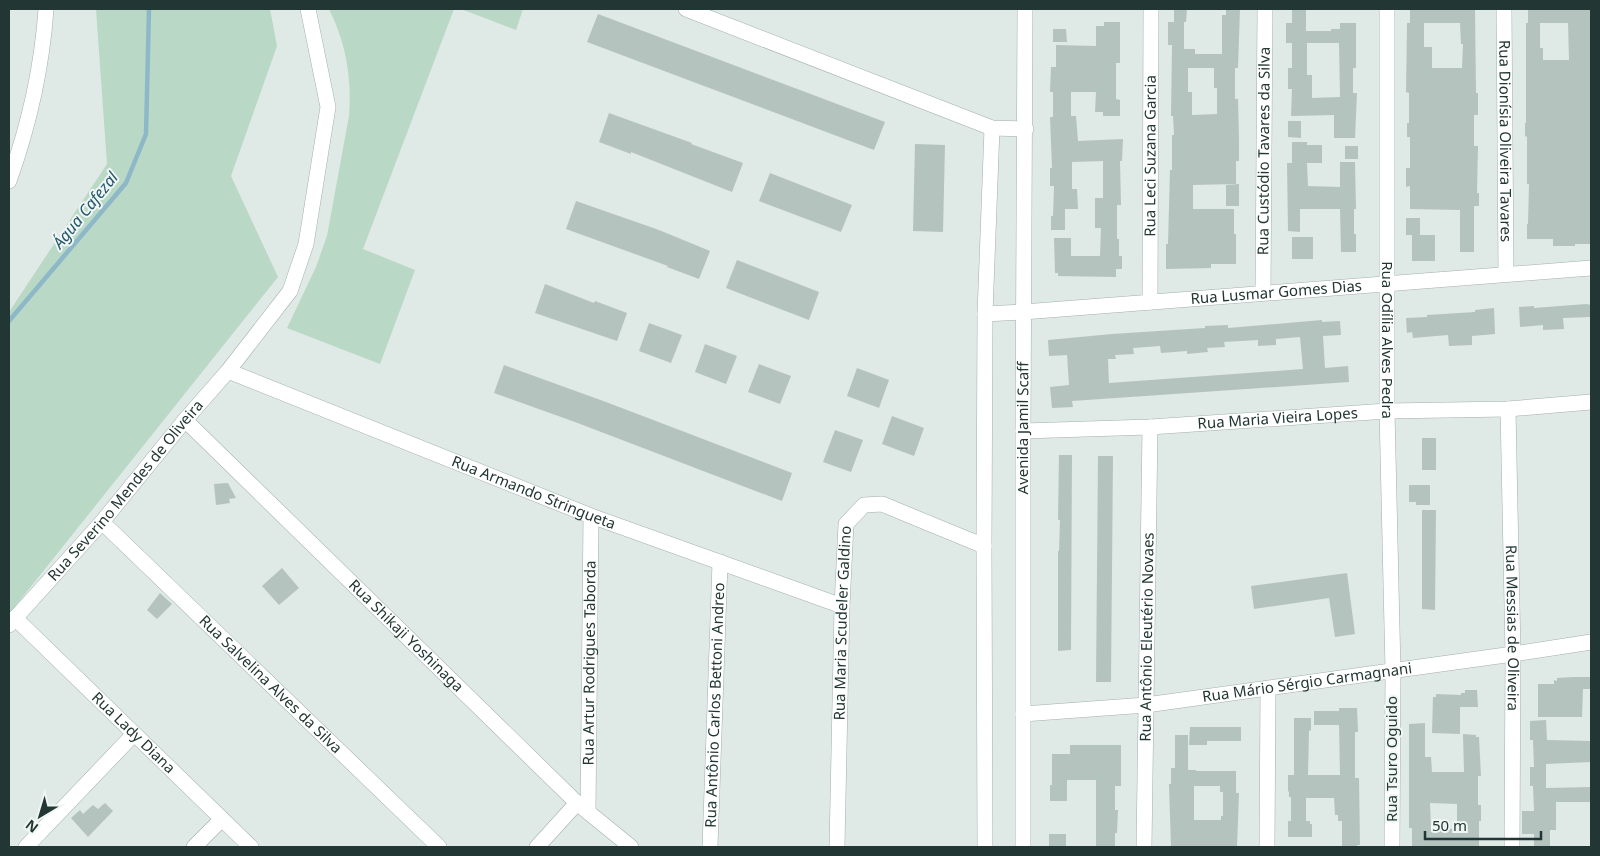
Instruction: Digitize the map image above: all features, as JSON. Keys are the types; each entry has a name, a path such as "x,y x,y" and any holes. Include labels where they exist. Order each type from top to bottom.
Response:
{"street":[{"path":"9,181 29,121 40,72 46,9"},
{"name":"Rua Severino Mendes de Oliveira","path":"12,622 102,522 185,420 228,371 290,291 306,244 328,107 308,9"},
{"path":"686,9 992,128 1026,130"},
{"name":"Avenida Jamil Scaff","path":"1023,847 1025,9"},
{"name":"Rua Leci Suzana Garcia","path":"1150,302 1151,9"},
{"name":"Rua Custódio Tavares da Silva","path":"1263,294 1265,9"},
{"name":"Rua Odília Alves Pedra","path":"1387,9 1387,412 1393,671"},
{"name":"Rua Dionísia Oliveira Tavares","path":"1504,9 1506,274"},
{"path":"985,847 984,546 986,314 992,128"},
{"name":"Rua Lusmar Gomes Dias","path":"986,314 1591,268"},
{"name":"Rua Armando Stringueta","path":"228,371 592,516 842,606"},
{"name":"Rua Maria Vieira Lopes","path":"1023,431 1150,427 1387,412 1508,409 1591,402"},
{"name":"Rua Messias de Oliveira","path":"1508,409 1512,654 1512,847"},
{"name":"Rua Shikaji Yoshinaga","path":"185,420 583,808 631,847"},
{"name":"Rua Antônio Eleutério Novaes","path":"1144,847 1150,427"},
{"name":"Rua Maria Scudeler Galdino","path":"837,847 842,606 846,524 864,505 882,504 984,546"},
{"name":"Rua Artur Rodrigues Taborda","path":"583,808 592,516"},
{"name":"Rua Salvelina Alves da Silva","path":"102,522 439,847"},
{"name":"Rua Antônio Carlos Bettoni Andreo","path":"710,847 720,562"},
{"name":"Rua Lady Diana","path":"12,622 134,734 251,847"},
{"name":"Rua Mário Sérgio Carmagnani","path":"1023,714 1146,705 1591,642"},
{"name":"Rua Tsuro Oguido","path":"1392,847 1393,671"},
{"path":"1267,847 1268,689"},
{"path":"26,847 134,734"},
{"path":"537,847 583,808"},
{"path":"194,847 222,819"}],"green space":[{"path":"96,9 270,9 277,46 231,176 278,277 9,614 9,312 107,164"},
{"path":"329,9 454,9 363,249 415,270 380,364 287,328 316,267 327,236 349,116 350,88 344,48"},
{"path":"461,9 523,9 516,30"}],"building":[{"path":"1174,9 1187,9 1186,22 1184,22 1184,49 1195,49 1195,54 1222,54 1222,15 1226,15 1226,9 1240,9 1238,68 1235,68 1235,99 1238,99 1239,140 1239,161 1236,161 1236,184 1193,185 1193,209 1234,209 1236,264 1211,264 1211,268 1166,269 1170,170 1172,170 1172,135 1174,135 1173,116 1171,116 1172,45 1168,45 1168,22 1174,22","holes":["1188,68 1214,68 1214,88 1217,88 1217,114 1192,115 1192,92 1188,92"]},
{"path":"1292,9 1306,9 1306,31 1331,31 1331,29 1340,29 1340,23 1356,23 1356,68 1353,68 1353,93 1357,93 1355,138 1334,138 1334,115 1291,116 1292,89 1288,89 1288,68 1292,68 1292,43 1286,43 1286,23 1292,23","holes":["1307,43 1339,43 1340,97 1312,98 1312,75 1307,75"]},
{"path":"1410,9 1475,9 1478,115 1474,115 1474,146 1478,146 1477,193 1479,193 1479,206 1474,206 1474,252 1460,252 1460,210 1410,209 1410,186 1406,187 1406,168 1410,168 1410,137 1407,137 1409,93 1406,92 1407,23 1410,23","holes":["1424,23 1460,23 1461,44 1463,44 1462,68 1432,68 1432,47 1424,47"]},
{"path":"1528,9 1591,9 1591,244 1553,246 1553,239 1527,239 1529,184 1527,184 1527,137 1525,136 1525,123 1526,23 1528,23","holes":["1540,23 1568,23 1569,60 1543,60 1543,48 1540,48"]},
{"path":"598,14 885,122 874,150 587,42"},
{"path":"1104,22 1120,22 1120,63 1116,63 1116,99 1120,100 1120,116 1103,116 1103,112 1095,112 1096,92 1071,92 1071,116 1076,116 1078,141 1123,139 1122,161 1120,161 1121,205 1117,205 1117,239 1119,239 1119,256 1122,256 1122,269 1116,269 1116,277 1058,276 1058,273 1055,273 1054,238 1071,238 1071,256 1100,256 1101,228 1095,228 1095,198 1103,198 1103,161 1072,162 1072,189 1077,189 1078,209 1065,209 1065,230 1051,230 1054,186 1050,186 1050,168 1052,168 1050,117 1053,117 1053,92 1050,92 1051,67 1056,67 1056,45 1096,46 1096,26 1104,26"},
{"path":"1053,29 1066,29 1067,42 1053,42"},
{"path":"609,113 743,163 732,192 631,152 631,154 599,142"},
{"path":"1288,121 1301,121 1301,138 1288,137"},
{"path":"1292,142 1322,145 1322,163 1307,163 1308,186 1340,187 1340,162 1355,162 1356,209 1354,209 1354,234 1356,234 1356,252 1341,252 1340,209 1300,209 1300,232 1288,231 1287,163 1292,163"},
{"path":"915,144 945,145 943,232 913,231"},
{"path":"1345,146 1358,146 1358,159 1345,159"},
{"path":"770,173 852,205 841,232 759,201"},
{"path":"1239,184 1239,206 1226,206 1226,185"},
{"path":"576,201 659,230 710,251 699,279 566,229"},
{"path":"1406,218 1420,218 1420,235 1435,235 1435,261 1412,261 1412,235 1406,235"},
{"path":"1292,237 1313,237 1313,259 1292,259"},
{"path":"737,260 819,292 809,320 726,288"},
{"path":"545,284 594,303 595,301 627,313 617,341 535,313"},
{"path":"1591,305 1591,317 1563,318 1564,329 1543,330 1543,325 1520,327 1519,307 1534,306 1534,308"},
{"path":"1494,308 1495,334 1472,336 1472,345 1449,346 1448,335 1413,338 1412,332 1407,333 1406,318 1475,312 1475,310"},
{"path":"1322,320 1322,322 1340,321 1341,335 1323,336 1325,368 1348,366 1349,382 1072,401 1073,407 1052,408 1050,387 1069,385 1067,355 1049,356 1048,340 1205,328 1205,326 1228,325 1228,328","holes":["1300,337 1303,369 1109,383 1108,359 1116,359 1115,355 1134,354 1133,348 1160,346 1161,353 1187,351 1187,354 1208,352 1207,348 1225,347 1224,342 1258,340 1258,346 1276,345 1276,339"]},
{"path":"649,323 682,335 671,363 639,351"},
{"path":"705,344 737,356 726,384 695,372"},
{"path":"759,364 791,376 780,404 748,392"},
{"path":"504,365 792,473 782,501 494,393"},
{"path":"857,368 889,380 879,408 847,396"},
{"path":"892,416 924,428 914,456 882,444"},
{"path":"835,430 863,440 851,472 823,462"},
{"path":"1422,438 1436,438 1436,470 1422,470"},
{"path":"1059,455 1072,455 1071,650 1058,651 1058,551 1060,520 1058,520"},
{"path":"1098,456 1113,456 1111,682 1096,682"},
{"path":"228,483 236,498 229,499 230,503 216,505 214,484"},
{"path":"1409,485 1430,485 1430,505 1416,505 1416,502 1409,502"},
{"path":"1422,510 1436,510 1435,610 1422,609"},
{"path":"282,568 299,588 279,605 262,586"},
{"path":"1347,573 1355,634 1335,637 1329,598 1254,609 1251,586"},
{"path":"160,593 172,604 157,619 147,610"},
{"path":"1591,677 1591,689 1583,689 1582,717 1538,717 1538,684 1554,684 1554,680 1557,681 1557,678"},
{"path":"1465,690 1477,690 1478,707 1460,707 1460,734 1432,733 1433,697 1436,697 1436,694 1461,695 1461,693 1465,693"},
{"path":"1339,708 1357,708 1358,732 1355,732 1355,778 1359,778 1360,845 1357,845 1357,847 1342,847 1342,821 1338,821 1338,815 1335,815 1334,798 1306,798 1306,821 1310,821 1310,824 1312,824 1312,837 1288,837 1288,821 1291,821 1291,797 1289,797 1288,791 1288,775 1294,775 1294,718 1311,718 1308,775 1340,775 1339,725 1314,725 1314,711 1339,711"},
{"path":"1546,720 1547,740 1591,741 1591,762 1546,764 1546,788 1591,787 1591,802 1556,802 1556,830 1550,830 1550,847 1534,847 1534,834 1522,834 1522,811 1534,811 1533,786 1530,786 1530,767 1534,767 1533,740 1530,740 1530,721"},
{"path":"1425,723 1425,757 1431,757 1432,772 1464,772 1463,734 1479,737 1481,776 1478,776 1478,805 1481,805 1481,821 1479,821 1479,847 1412,847 1412,828 1409,828 1409,724","holes":["1430,803 1457,804 1457,829 1431,828"]},
{"path":"1190,727 1241,727 1241,741 1207,741 1207,745 1189,745"},
{"path":"1175,735 1188,735 1188,770 1236,771 1236,793 1239,793 1237,847 1171,847 1169,784 1171,784 1171,768 1175,768","holes":["1194,786 1220,786 1220,792 1223,792 1223,816 1221,816 1221,820 1194,820"]},
{"path":"1070,745 1121,745 1121,786 1115,786 1115,810 1118,810 1115,847 1096,847 1096,780 1067,780 1067,801 1050,801 1052,754 1070,754"},
{"path":"105,803 113,811 88,837 71,818 80,810 83,814 93,805 98,809"},
{"path":"1049,834 1066,834 1066,847 1049,847"}],"waterway":[{"name":"Água Cafezal","path":"9,321 126,183 146,134 149,9"}]}
